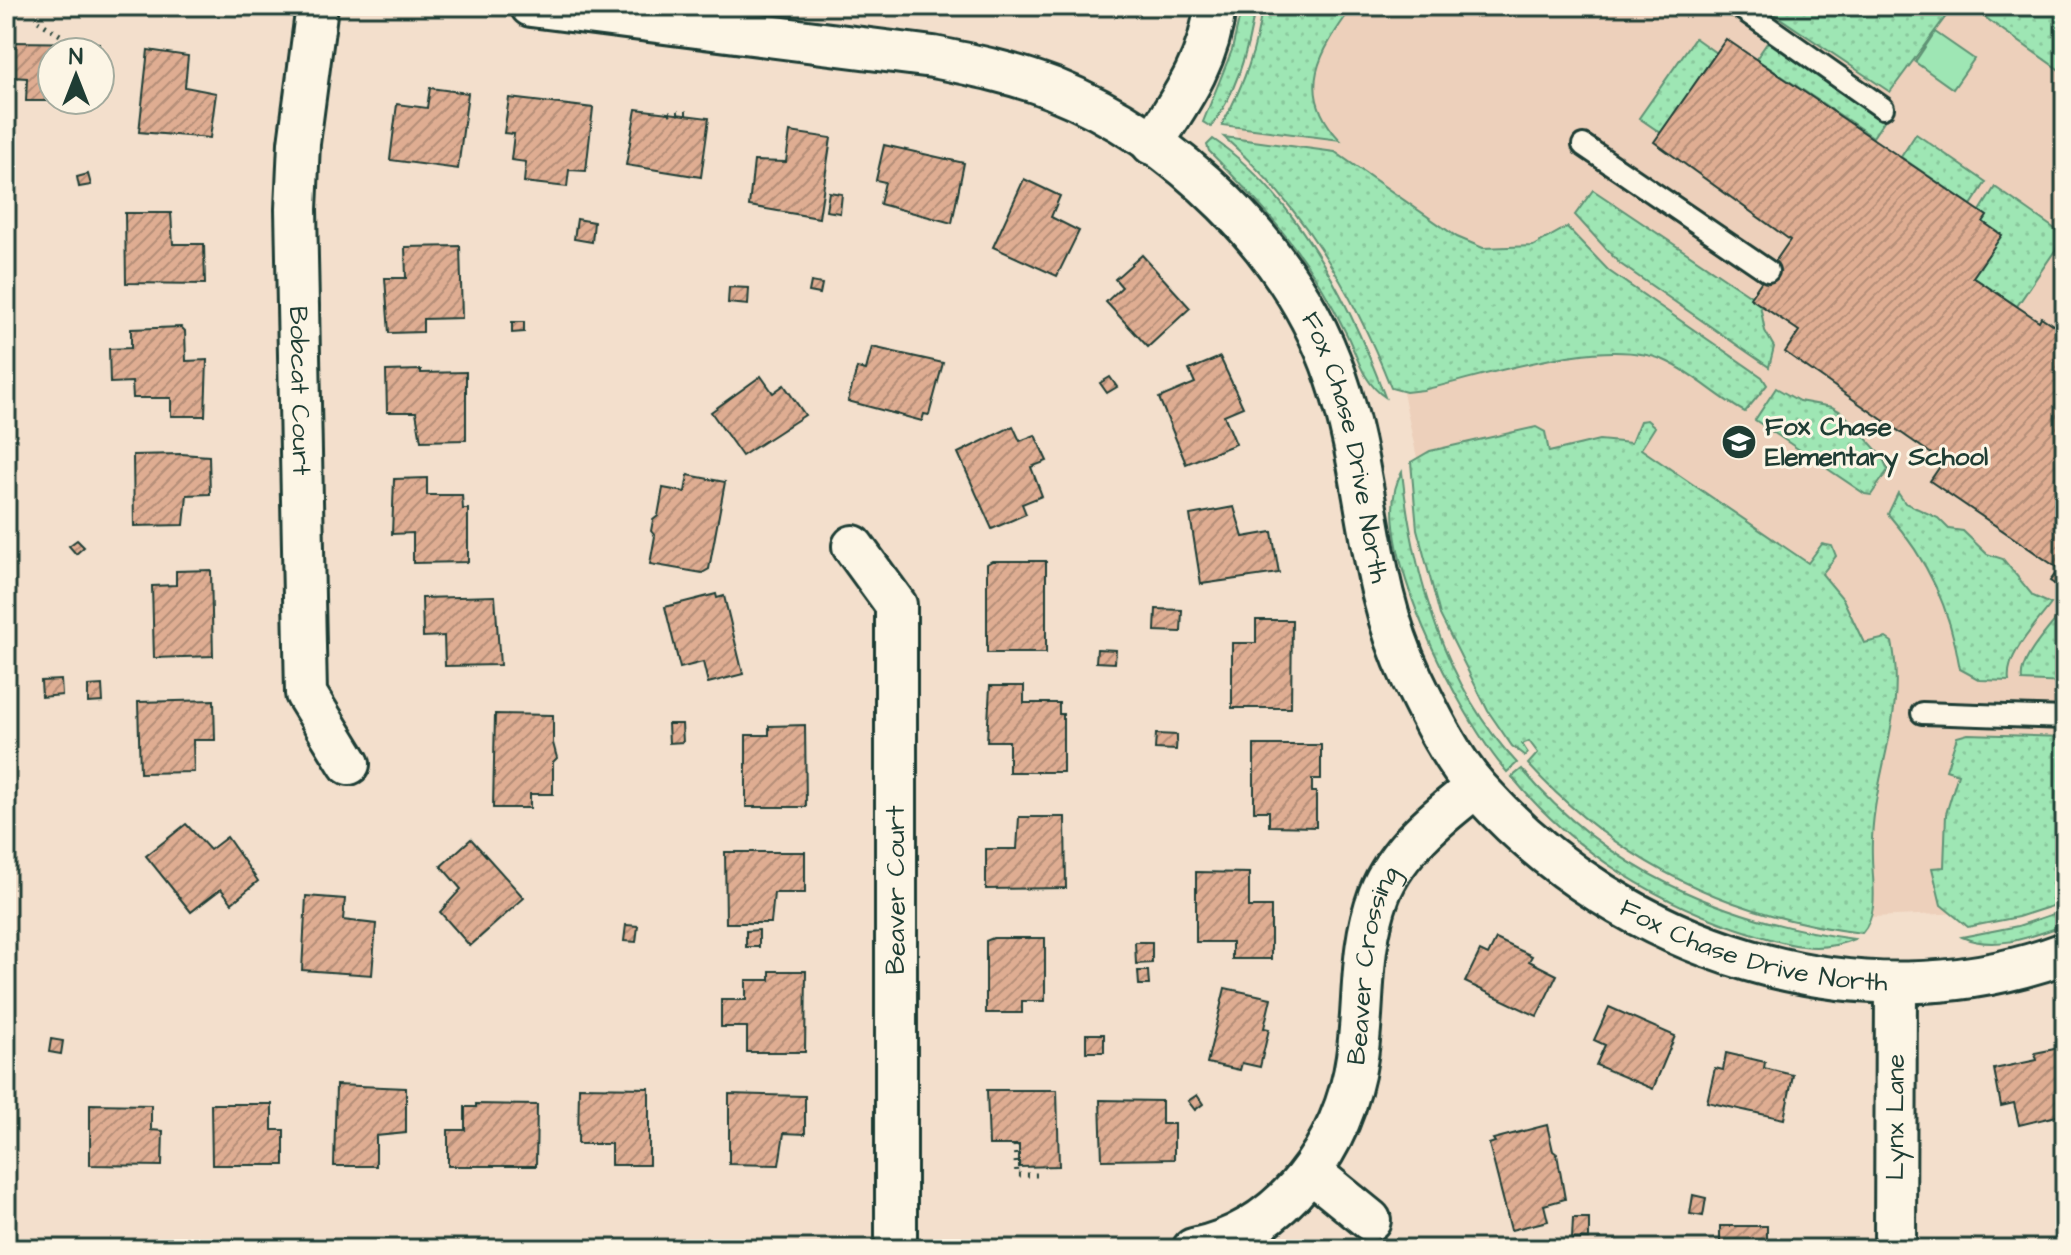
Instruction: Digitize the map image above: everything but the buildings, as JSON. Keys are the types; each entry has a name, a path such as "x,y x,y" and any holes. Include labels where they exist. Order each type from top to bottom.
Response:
{"street":[{"name":"Bobcat Court","path":"317,6 299,143 296,209 306,694 349,764"},
{"name":"Fox Chase Drive North","path":"531,6 933,57 996,69 1053,89 1106,114 1185,166 1251,232 1299,298 1336,376 1384,603 1410,675 1445,740 1476,787 1542,851 1609,898 1708,950 1820,979 1896,984 1948,983 2033,965 2065,953"},
{"path":"1152,144 1194,79 1209,41 1215,6"},
{"name":"Beaver Court","path":"853,546 896,605 896,1249"},
{"name":"Beaver Crossing","path":"1193,1249 1245,1228 1282,1205 1311,1172 1342,1117 1350,1087 1357,1057 1364,946 1380,892 1415,841 1437,817 1476,787"},
{"name":"Lynx Lane","path":"1895,1249 1896,984"},
{"path":"1311,1172 1370,1220"}],"lane":[{"path":"1738,6 1883,108"},
{"path":"1583,145 1768,271"},
{"path":"1922,713 2065,718"}],"path":[{"path":"38,21 62,36"},
{"path":"669,113 692,113"},
{"path":"1015,1145 1017,1175 1041,1175"}],"shaded area":[{"name":"Fox Chase Elementary School","path":"1272,6 2065,6 2065,878 1965,913 1848,918 1585,804 1498,707 1427,505 1400,378 1354,276 1241,145 1232,123"}],"green space":[{"path":"1242,6 1255,6 1245,54 1235,84 1211,127 1203,122 1232,50"},
{"path":"1262,6 1353,6 1322,56 1315,88 1326,122 1340,140 1222,125 1248,67"},
{"path":"1762,6 1947,6 1949,12 1890,92"},
{"path":"1969,6 2065,6 2065,74"},
{"path":"1935,32 1974,59 1953,89 1915,62"},
{"path":"1772,36 1888,115 1873,137 1756,59"},
{"path":"1695,38 1716,53 1661,133 1639,118"},
{"path":"1916,134 1986,182 1971,205 1901,157"},
{"path":"1224,137 1335,152 1457,237 1483,248 1533,246 1567,227 1609,271 1762,377 1767,385 1745,412 1668,362 1643,354 1613,352 1547,360 1423,390 1406,392 1391,388 1360,318 1322,252 1278,192"},
{"path":"1213,139 1271,190 1318,255 1356,326 1385,397 1365,376 1332,305 1302,257 1267,213 1209,151 1207,145"},
{"path":"1995,187 2065,236 2017,306 1973,277 2001,235 1983,222 1987,216 1980,211"},
{"path":"1593,190 1760,305 1765,331 1774,347 1769,367 1619,263 1575,215"},
{"path":"1776,388 1799,401 1832,407 1843,413 1882,456 1888,470 1871,495 1865,494 1755,420"},
{"path":"1647,420 1655,427 1641,449 1808,563 1822,544 1832,546 1836,556 1822,574 1843,599 1864,643 1886,638 1892,642 1896,670 1895,697 1873,828 1873,906 1868,925 1862,933 1767,914 1722,899 1638,857 1600,830 1528,764 1538,753 1529,741 1522,744 1528,753 1525,756 1512,746 1488,711 1440,615 1417,529 1411,462 1430,451 1536,427 1545,432 1549,452 1599,440 1631,443 1640,421"},
{"path":"1402,472 1414,550 1436,627 1470,699 1517,763 1507,772 1466,713 1423,626 1406,581 1396,538 1393,501"},
{"path":"1898,493 1905,503 1938,518 1949,529 1963,531 1987,554 2003,559 2033,596 2051,604 2017,651 2009,671 2009,681 1980,680 1960,669 1950,626 1935,586 1915,549 1888,514"},
{"path":"2062,611 2065,625 2058,635 2065,645 2065,683 2022,681 2022,672 2030,654"},
{"path":"1968,734 2065,737 2065,902 2018,917 1968,927 1941,905 1932,868 1944,867 1946,814 1958,774 1946,770 1957,737"},
{"path":"1522,769 1555,805 1591,836 1630,863 1672,886 1760,919 1854,939 1816,947 1779,942 1719,922 1653,892 1621,873 1563,830 1512,777"},
{"path":"2065,910 2065,925 2027,938 1988,943 1962,937 2018,926"}],"place":[{"name":"Fox Chase Elementary School","path":"1739,442"}]}
